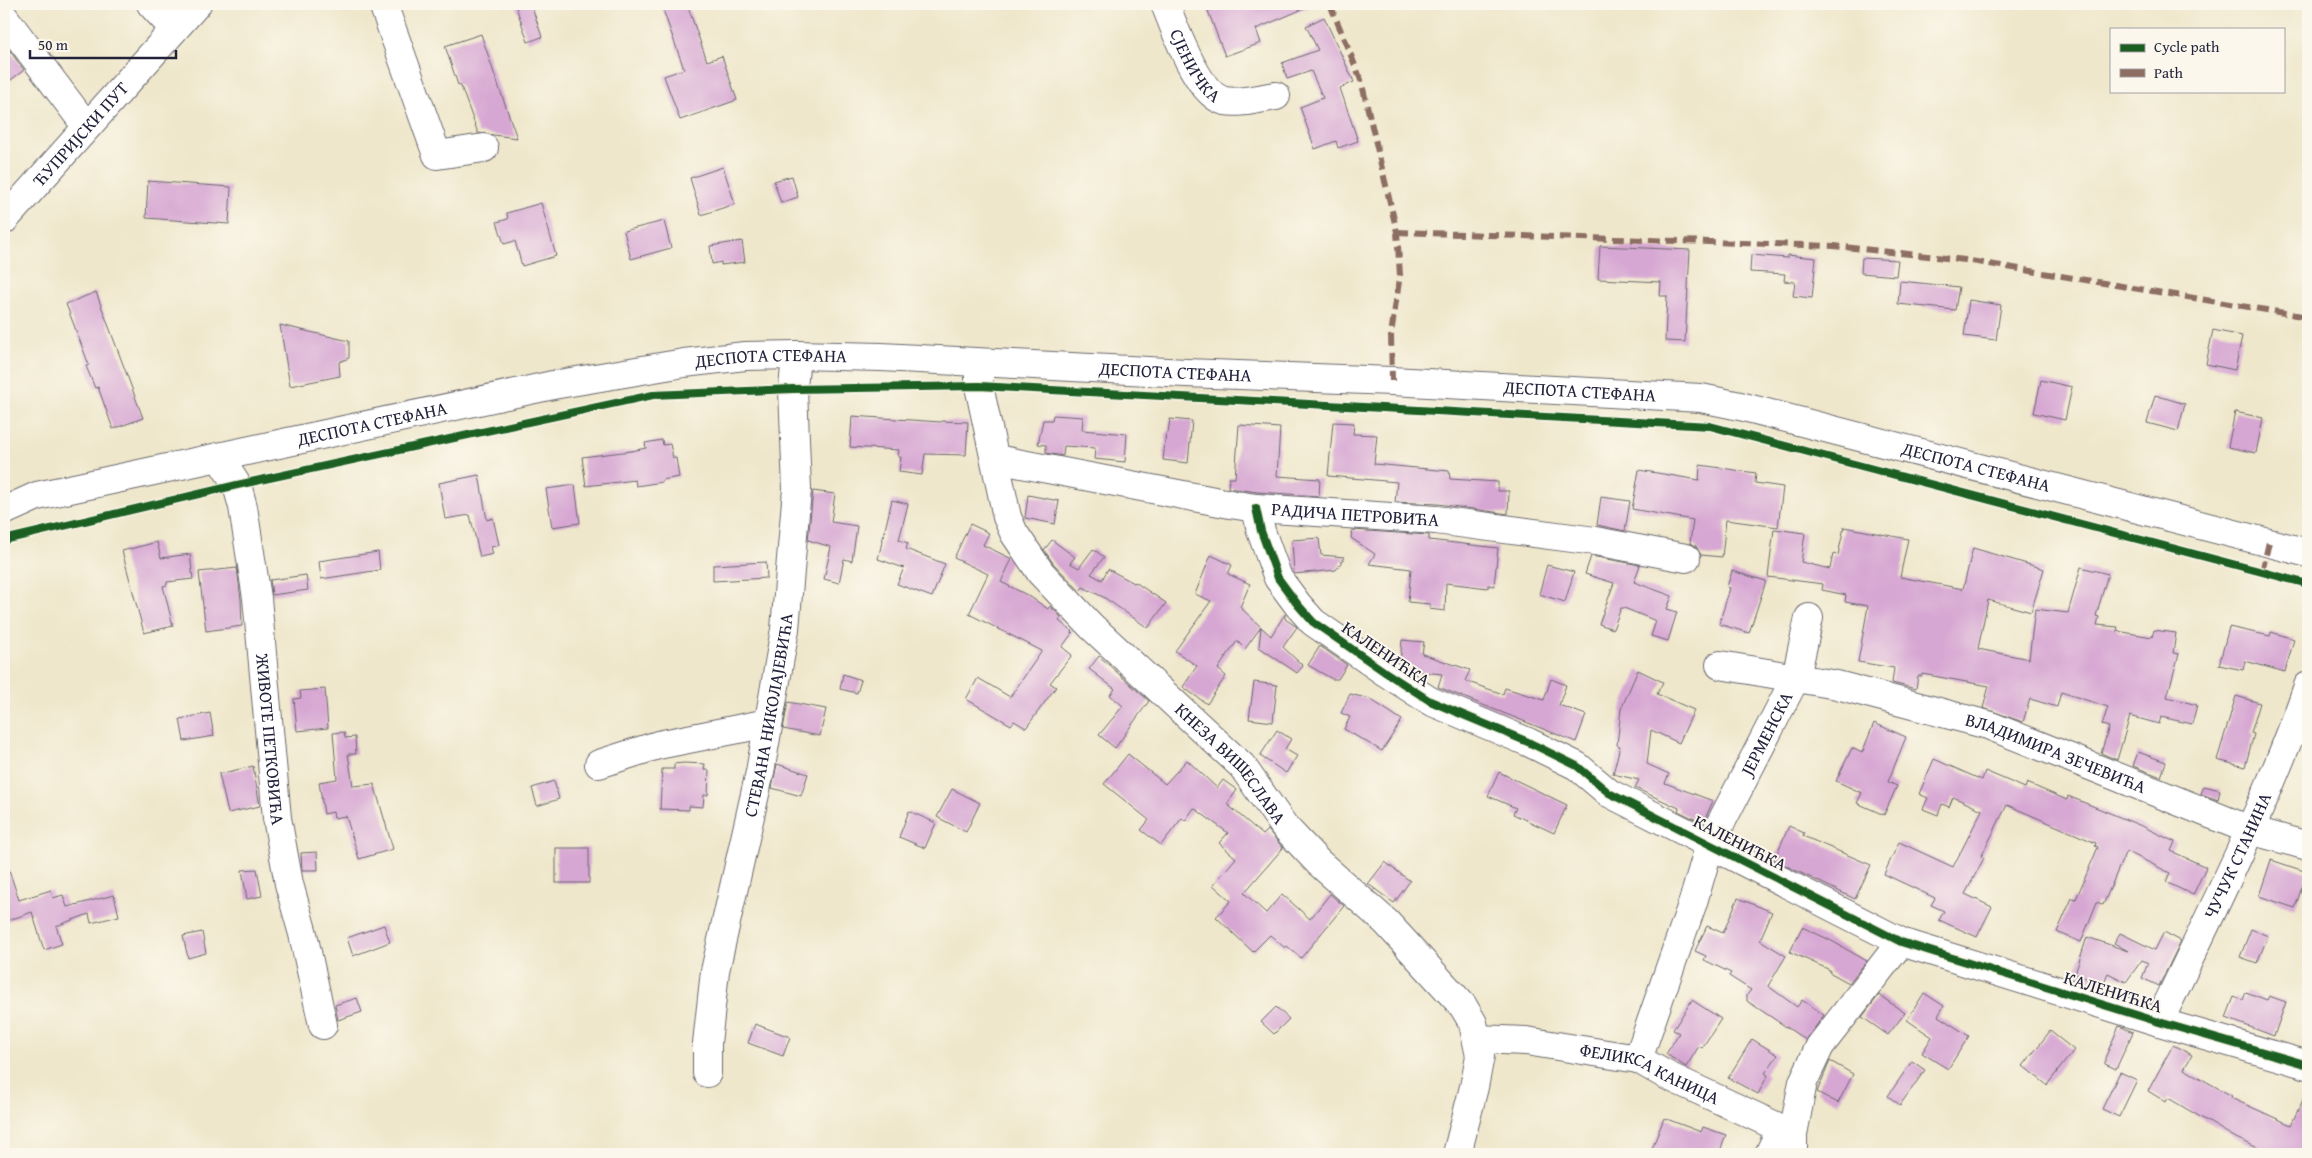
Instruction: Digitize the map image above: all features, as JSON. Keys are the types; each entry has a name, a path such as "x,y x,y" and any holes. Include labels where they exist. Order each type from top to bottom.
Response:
{"street":[{"path":"151,4 174,30"},
{"name":"ЋУПРИЈСКИ ПУТ","path":"4,220 197,4"},
{"path":"382,4 437,155 484,148"},
{"name":"СЈЕНИЧКА","path":"1165,4 1178,39 1212,95 1223,101 1236,102 1276,96"},
{"path":"4,17 87,127"},
{"name":"ДЕСПОТА СТЕФАНА","path":"4,511 37,496 562,383 717,359 796,354 979,364 1392,381 1701,398 1740,406 2308,553"},
{"name":"СТЕВАНА НИКОЛАЈЕВИЋА","path":"707,1073 707,1043 715,971 722,934 744,847 785,629 794,546 797,489 793,389 796,354"},
{"name":"КНЕЗА ВИШЕСЛАВА","path":"979,364 979,386 1007,517 1014,533 1041,574 1091,626 1242,766 1284,826 1318,862 1386,922 1463,1006 1473,1023 1480,1056 1457,1154"},
{"name":"ЖИВОТЕ ПЕТКОВИЋА","path":"219,457 237,485 243,507 257,598 277,818 289,884 303,934 323,1025"},
{"name":"РАДИЧА ПЕТРОВИЋА","path":"996,459 1256,508 1436,520 1595,541 1686,558"},
{"name":"ДЕСПОТА СТЕФАНА","path":"4,495 23,494 37,496"},
{"name":"КАЛЕНИЋКА","path":"1256,508 1261,531 1278,578 1313,622 1430,701 1528,742 1577,766 1608,793 1901,942 2159,1022 2308,1065"},
{"name":"ЈЕРМЕНСКА","path":"1638,1059 1687,920 1710,844 1796,677 1809,618"},
{"name":"ВЛАДИМИРА ЗЕЧЕВИЋА","path":"1720,665 1837,685 1988,725 2250,830 2308,846"},
{"name":"ЧУЧУК СТАНИНА","path":"2159,1022 2250,830 2293,729 2308,686"},
{"path":"598,764 658,745 768,723"},
{"path":"1768,1154 1789,1139 1803,1082 1820,1046 1901,942"},
{"name":"ФЕЛИКСА КАНИЦА","path":"1477,1039 1526,1041 1638,1059 1789,1139"}],"building":[{"path":"515,4 531,4 542,37 528,42"},
{"path":"661,4 687,4 707,61 722,56 737,100 680,120 664,76 684,69"},
{"path":"1228,4 1315,4 1256,29 1261,43 1225,56 1208,11"},
{"path":"1324,17 1354,82 1340,88 1358,141 1338,148 1336,141 1315,149 1300,107 1323,98 1311,71 1287,79 1282,63 1318,50 1306,26"},
{"path":"481,34 517,138 478,133 460,84 458,85 445,46"},
{"path":"4,43 24,70 4,85"},
{"path":"723,167 735,204 701,215 690,178"},
{"path":"792,176 798,197 781,203 774,181"},
{"path":"148,181 231,187 229,224 146,218"},
{"path":"541,203 556,256 522,266 515,241 504,244 497,222 508,219 507,213"},
{"path":"664,221 671,248 631,259 624,231"},
{"path":"742,241 745,262 721,265 721,262 712,264 710,246"},
{"path":"1600,246 1690,250 1685,342 1665,341 1667,296 1660,296 1661,282 1598,279"},
{"path":"1751,255 1787,258 1787,255 1816,258 1812,298 1793,296 1795,282 1784,281 1785,274 1750,272"},
{"path":"1862,258 1898,260 1896,276 1861,273"},
{"path":"1900,281 1959,287 1955,310 1898,304"},
{"path":"96,292 143,418 113,429 98,387 95,388 86,366 89,365 66,304"},
{"path":"1969,300 2001,305 1996,340 1964,336"},
{"path":"280,325 349,341 349,358 339,362 340,376 290,386"},
{"path":"2213,330 2242,336 2235,370 2206,364"},
{"path":"2041,380 2072,387 2065,420 2034,413"},
{"path":"2155,395 2185,404 2178,431 2147,423"},
{"path":"2235,412 2263,418 2256,453 2228,447"},
{"path":"1053,415 1083,417 1082,430 1127,434 1125,462 1094,459 1095,448 1064,446 1063,456 1046,453 1046,445 1038,444 1043,420 1052,420"},
{"path":"852,416 968,422 966,455 925,454 922,475 899,472 901,457 898,457 899,450 850,447"},
{"path":"1170,419 1192,421 1188,463 1163,460 1166,433 1168,433"},
{"path":"1333,422 1354,423 1353,434 1377,435 1374,464 1449,471 1450,479 1498,482 1498,491 1509,491 1508,514 1438,504 1395,502 1397,482 1328,476"},
{"path":"1239,425 1280,428 1277,476 1320,479 1319,496 1228,488 1229,478 1235,478"},
{"path":"662,440 663,445 670,444 673,458 676,458 679,477 636,486 635,480 586,486 582,457 646,448 645,443"},
{"path":"1700,465 1756,473 1755,483 1783,487 1778,527 1726,520 1722,557 1701,555 1696,546 1690,543 1693,520 1632,509 1639,470 1699,480"},
{"path":"479,475 487,520 493,518 499,545 491,547 493,554 480,557 470,515 445,519 439,483"},
{"path":"575,485 580,523 552,527 546,489"},
{"path":"813,491 835,494 831,522 857,526 852,561 844,559 839,583 824,579 831,547 808,540"},
{"path":"1028,495 1059,501 1055,524 1025,518"},
{"path":"1601,497 1630,501 1625,531 1597,525"},
{"path":"892,500 908,504 899,540 908,543 906,549 945,564 932,597 897,584 904,568 878,559"},
{"path":"970,524 989,533 983,545 1012,559 1001,582 1029,596 1048,609 1050,606 1061,617 1059,621 1073,632 1062,647 1072,655 1050,683 1056,687 1026,728 1014,721 1011,725 966,699 978,678 1010,697 1042,651 969,614 988,574 954,558"},
{"path":"1844,527 1908,539 1900,577 1963,589 1973,548 2044,569 2031,612 1988,600 1978,649 2029,659 2035,609 2068,613 2081,567 2108,574 2096,616 2099,617 2097,625 2118,627 2117,631 2152,637 2154,630 2176,633 2173,653 2179,654 2167,697 2197,705 2192,724 2161,717 2159,724 2130,716 2117,760 2101,753 2109,727 2102,725 2108,707 2061,692 2057,707 2030,699 2023,722 1983,708 1989,686 1922,674 1922,676 1918,676 1916,689 1892,683 1894,668 1858,662 1868,606 1845,602 1846,595 1822,590 1823,584 1768,577 1774,529 1805,533 1801,562 1830,569 1833,554 1838,555"},
{"path":"1352,530 1429,535 1429,540 1498,548 1494,586 1488,585 1488,588 1446,583 1445,611 1429,609 1430,604 1408,602 1411,569 1369,564 1375,554 1351,538"},
{"path":"1319,538 1321,555 1345,557 1336,570 1294,574 1292,540"},
{"path":"1052,540 1075,557 1070,563 1079,568 1093,549 1104,557 1091,574 1102,580 1108,569 1135,582 1166,603 1148,628 1105,598 1083,587 1080,591 1053,563 1044,550"},
{"path":"157,542 161,558 190,554 193,579 167,582 167,585 163,586 173,626 144,633 122,551"},
{"path":"378,552 380,570 321,579 319,561"},
{"path":"1211,555 1232,565 1228,574 1250,584 1240,607 1261,627 1245,649 1237,641 1218,669 1226,676 1207,704 1183,687 1197,666 1175,651 1211,601 1195,594"},
{"path":"1591,556 1640,565 1634,582 1672,596 1667,609 1677,612 1668,641 1651,636 1656,621 1624,608 1621,608 1613,629 1599,624 1614,583 1585,574"},
{"path":"766,562 767,578 713,581 713,565"},
{"path":"1547,565 1574,572 1565,602 1539,594"},
{"path":"237,568 242,626 206,631 199,572"},
{"path":"1732,571 1766,581 1749,633 1719,624 1730,588 1727,587"},
{"path":"306,575 308,590 272,595 270,580"},
{"path":"1285,614 1285,619 1297,627 1283,647 1303,666 1297,673 1259,647 1261,627 1271,636"},
{"path":"2229,627 2270,636 2271,632 2294,639 2285,672 2245,661 2243,670 2219,665"},
{"path":"1402,640 1424,642 1422,654 1470,670 1465,681 1503,694 1505,688 1544,700 1551,679 1566,685 1559,705 1586,715 1576,742 1438,687 1442,674 1413,671 1400,663"},
{"path":"1320,646 1347,665 1338,679 1332,679 1308,665"},
{"path":"1099,656 1149,701 1115,748 1099,735 1123,706 1110,695 1115,689 1089,669"},
{"path":"1638,670 1663,682 1657,694 1694,710 1679,743 1651,730 1647,764 1669,774 1665,783 1713,801 1703,823 1678,811 1679,808 1635,788 1639,780 1613,774 1620,746 1617,745 1621,709"},
{"path":"843,674 861,680 857,693 840,689"},
{"path":"1254,682 1277,685 1273,722 1249,719"},
{"path":"325,689 328,728 297,731 294,699 301,698 300,691"},
{"path":"1350,694 1370,699 1402,720 1382,751 1344,729 1350,717 1341,713"},
{"path":"2236,696 2260,703 2251,733 2254,734 2245,767 2217,760"},
{"path":"788,702 826,709 820,736 783,729"},
{"path":"210,713 214,736 184,741 180,719"},
{"path":"1874,723 1906,737 1888,782 1897,786 1884,815 1857,803 1862,793 1836,781 1852,748 1862,753"},
{"path":"1277,730 1291,739 1285,749 1297,756 1286,773 1260,756"},
{"path":"344,732 345,738 355,737 356,754 348,754 353,786 374,784 393,849 359,859 346,816 334,818 333,812 324,814 319,782 337,779 333,733"},
{"path":"2138,752 2166,762 2161,777 2133,766"},
{"path":"1128,754 1165,784 1187,760 1217,788 1223,780 1237,790 1227,804 1263,835 1268,830 1283,848 1244,893 1266,913 1282,894 1310,919 1330,894 1344,906 1301,958 1287,946 1285,948 1270,935 1253,952 1216,917 1231,901 1213,885 1236,858 1219,843 1228,833 1194,808 1185,821 1182,818 1161,845 1141,830 1149,820 1104,784"},
{"path":"1934,759 1982,780 1985,771 2025,788 2027,783 2067,800 2068,796 2144,827 2175,842 2171,851 2206,867 2193,895 2166,882 2170,873 2126,851 2103,905 2097,902 2081,942 2057,932 2072,898 2076,899 2098,847 2095,846 2096,843 2007,805 1981,857 1984,858 1965,894 1992,907 1977,937 1939,920 1944,911 1931,905 1935,898 1884,874 1899,842 1953,867 1982,810 1953,797 1949,807 1942,804 1938,815 1923,809 1928,798 1919,794"},
{"path":"674,764 705,764 704,770 709,770 708,795 704,795 703,807 689,806 689,810 660,809 662,769 674,769"},
{"path":"777,764 808,774 801,796 772,788"},
{"path":"253,766 260,806 228,813 219,774"},
{"path":"1499,772 1567,805 1554,833 1513,814 1516,808 1488,796"},
{"path":"554,781 559,799 537,806 532,788"},
{"path":"2204,786 2220,790 2218,800 2201,794"},
{"path":"952,789 980,803 966,832 937,817"},
{"path":"909,811 936,823 925,848 899,837"},
{"path":"1789,826 1804,833 1803,836 1871,865 1855,899 1774,860"},
{"path":"556,848 589,848 589,883 556,883"},
{"path":"317,852 318,870 302,870 301,853"},
{"path":"2271,860 2307,872 2295,908 2259,896"},
{"path":"1385,862 1410,881 1394,903 1368,884"},
{"path":"4,864 7,864 19,900 51,890 53,898 63,895 67,907 114,895 119,916 91,923 89,914 56,926 62,944 44,950 32,912 4,922"},
{"path":"257,869 262,896 247,899 242,870"},
{"path":"1738,898 1772,912 1760,940 1786,956 1768,986 1797,1007 1802,1000 1824,1015 1806,1040 1747,1001 1747,995 1751,990 1729,976 1731,973 1704,960 1706,956 1695,951 1707,926 1723,933"},
{"path":"384,925 390,942 353,956 347,938"},
{"path":"1802,927 1867,961 1849,983 1829,972 1830,970 1790,952"},
{"path":"2251,929 2268,936 2257,963 2240,957"},
{"path":"202,932 206,953 188,958 183,936"},
{"path":"2164,932 2181,941 2159,986 2142,978 2148,963 2142,960 2126,982 2108,973 2104,984 2075,974 2087,937 2128,951 2114,943 2120,933 2155,950"},
{"path":"2246,992 2267,1000 2269,996 2286,1002 2274,1036 2226,1018 2234,997 2243,1000"},
{"path":"1924,993 1944,1006 1938,1016 1969,1036 1948,1069 1922,1053 1932,1037 1907,1020"},
{"path":"1879,995 1905,1013 1888,1035 1862,1017"},
{"path":"357,998 362,1012 338,1020 335,1005"},
{"path":"1692,1000 1721,1019 1702,1048 1699,1046 1686,1067 1666,1054 1679,1033 1673,1030"},
{"path":"1276,1007 1289,1019 1274,1034 1261,1022"},
{"path":"755,1024 790,1037 783,1056 748,1043"},
{"path":"2119,1026 2133,1032 2116,1069 2105,1064 2105,1058"},
{"path":"2050,1031 2074,1050 2047,1085 2023,1066"},
{"path":"1752,1039 1778,1055 1765,1073 1768,1075 1758,1094 1728,1078"},
{"path":"2173,1045 2192,1055 2184,1069 2232,1096 2231,1098 2291,1125 2308,1088 2308,1154 2271,1154 2236,1138 2168,1098 2166,1102 2148,1091"},
{"path":"1830,1061 1853,1074 1838,1103 1817,1092"},
{"path":"1912,1061 1925,1070 1900,1105 1888,1096"},
{"path":"2120,1072 2137,1080 2119,1117 2102,1109"},
{"path":"1664,1118 1701,1132 1703,1127 1726,1135 1719,1154 1650,1154"}],"marked path":[{"path":"1330,4 1361,80 1397,232 1400,275 1391,334 1392,381"},
{"path":"1397,232 1834,246 1965,260 2308,317"},
{"path":"2262,572 2269,542"}],"cycle path":[{"path":"4,540 237,485 653,395 793,389 979,386 1710,426 2308,584"},
{"path":"1256,508 1261,531 1278,578 1313,622 1430,701 1528,742 1577,766 1609,793 1901,942 2159,1022 2308,1065"}]}
